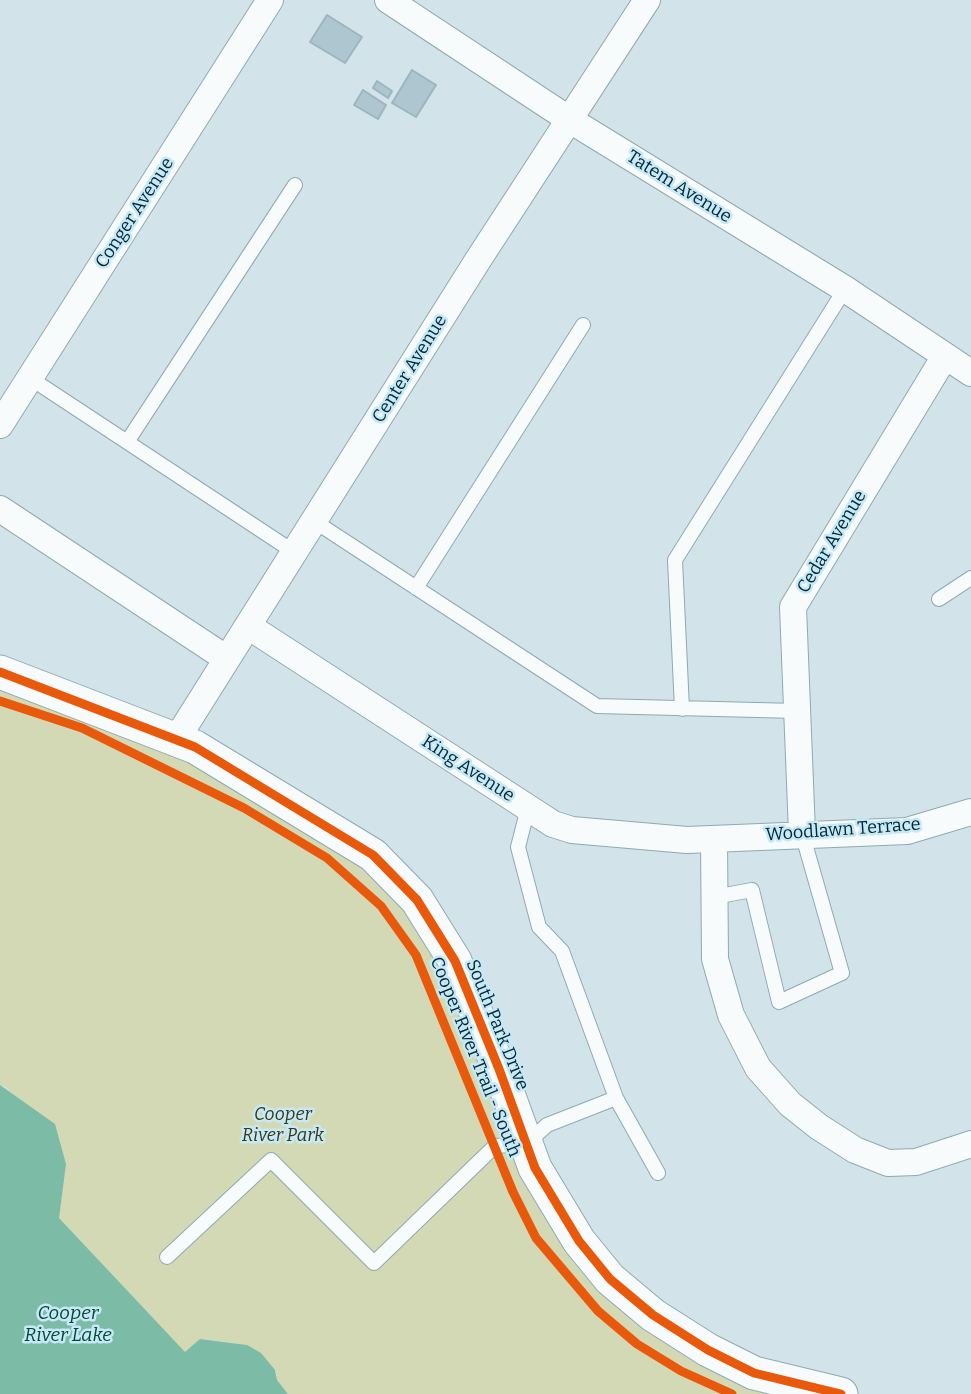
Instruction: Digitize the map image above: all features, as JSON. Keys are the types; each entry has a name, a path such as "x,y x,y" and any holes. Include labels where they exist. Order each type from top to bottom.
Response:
{"street":[{"name":"Conger Avenue","path":"0,425 270,0"},
{"name":"Tatem Avenue","path":"388,0 570,120 845,289 964,366"},
{"name":"Center Avenue","path":"176,740 647,0"},
{"name":"Cedar Avenue","path":"802,833 793,607 964,366"},
{"path":"0,509 227,659"},
{"name":"King Avenue","path":"248,626 553,824 572,830 714,839"},
{"name":"South Park Drive","path":"0,672 195,747 315,817 373,855 416,900 455,961 534,1168 579,1241 610,1279 653,1315 708,1350 754,1373 841,1394"},
{"name":"Woodlawn Terrace","path":"714,839 802,833 906,831 971,812"},
{"path":"714,839 715,959 731,1015 758,1068 790,1104 855,1150 888,1163 916,1162 971,1144"}],"lane":[{"path":"127,442 295,186"},
{"path":"682,709 675,560 845,289"},
{"path":"416,588 583,325"},
{"path":"30,378 295,552"},
{"path":"314,521 597,706 797,711"},
{"path":"939,599 971,578"},
{"path":"528,808 519,847 539,927 562,951 616,1098 658,1173"},
{"path":"714,897 752,890 779,1002 842,973 802,833"},
{"path":"167,1257 271,1160 374,1263 495,1146 526,1144 547,1125 616,1098"}],"green space":[{"name":"Cooper River Park","path":"0,672 195,747 417,900 535,1168 653,1315 841,1394 288,1394 277,1380 276,1371 235,1343 200,1339 185,1353 58,1217 65,1164 7,1088 0,1085"}],"water":[{"name":"Cooper River Lake","path":"0,1085 55,1124 66,1164 59,1218 185,1352 200,1339 247,1345 261,1353 275,1370 277,1380 288,1394 0,1394"}],"building":[{"path":"327,15 362,37 345,63 310,42"},
{"path":"412,70 436,85 416,117 392,103"},
{"path":"377,81 392,91 388,98 373,88"},
{"path":"363,90 386,105 378,119 354,105"}],"cycle path":[{"name":"Cooper River Trail - South","path":"0,672 195,747 373,855 417,900 455,961 499,1069 535,1168 579,1241 610,1279 653,1315 708,1350 754,1373 841,1394"},
{"name":"Cooper River Trail - South","path":"0,701 82,728 244,808 327,858 381,906 416,955 513,1192 536,1238 598,1311 637,1344 681,1371 732,1394"}]}
